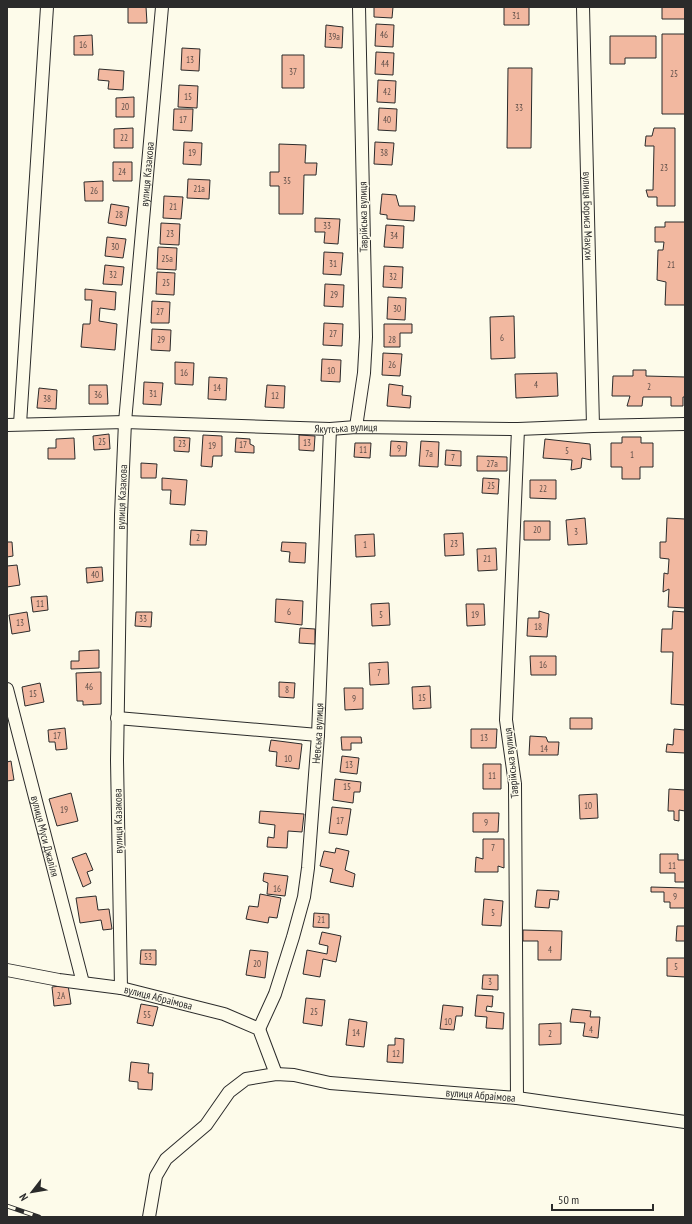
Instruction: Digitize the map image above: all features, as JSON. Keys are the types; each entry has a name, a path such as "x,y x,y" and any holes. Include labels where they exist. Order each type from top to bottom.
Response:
{"street":[{"path":"20,424 47,7"},
{"name":"вулиця Казакова","path":"121,988 117,718 121,515 125,422 162,7"},
{"name":"Таврійська вулиця","path":"356,427 364,373 366,337 359,7"},
{"name":"вулиця Бориса Макухи","path":"583,7 593,426"},
{"name":"Якутська вулиця","path":"7,425 125,422 330,429 356,427 518,429 685,424"},
{"name":"Невська вулиця","path":"259,1029 275,994 304,897 308,868 318,735 330,429"},
{"name":"Таврійська вулиця","path":"517,1098 515,784 506,720 518,429"},
{"name":"вулиця Муси Джаліля","path":"7,689 83,983"},
{"path":"117,718 318,735"},
{"name":"вулиця Абраімова","path":"7,970 59,980 121,988 224,1014 259,1029"},
{"path":"259,1029 276,1074"},
{"name":"вулиця Абраімова","path":"149,1217 156,1176 166,1159 206,1125 229,1092 246,1080 276,1074 294,1075 330,1083 517,1098 685,1122"}],"building":[{"path":"128,7 146,7 147,23 128,23"},
{"path":"374,7 393,7 392,18 374,17"},
{"path":"504,7 529,7 529,25 504,25"},
{"path":"662,7 685,7 685,19 662,19"},
{"path":"376,24 394,25 393,47 375,46"},
{"path":"326,25 343,27 342,48 325,47"},
{"path":"662,34 685,34 685,114 662,114"},
{"path":"92,35 93,55 74,55 74,36"},
{"path":"610,36 656,36 656,58 625,58 625,64 610,64"},
{"path":"182,48 200,49 199,71 181,70"},
{"path":"376,52 394,53 393,75 375,74"},
{"path":"282,55 304,55 304,88 282,88"},
{"path":"508,68 532,68 531,148 507,148"},
{"path":"99,69 124,71 123,90 108,89 109,81 98,80"},
{"path":"378,80 396,81 395,103 377,102"},
{"path":"179,85 198,86 197,108 178,107"},
{"path":"134,97 134,117 116,117 116,98"},
{"path":"379,108 397,109 396,131 378,130"},
{"path":"174,109 193,109 192,131 173,130"},
{"path":"133,128 133,148 114,148 114,129"},
{"path":"654,128 675,128 675,206 657,206 657,197 648,197 646,190 653,190 654,146 645,146 646,136 652,136"},
{"path":"184,142 202,143 201,165 183,164"},
{"path":"375,142 394,143 392,165 374,164"},
{"path":"279,144 306,145 305,163 317,163 316,175 304,175 303,214 279,214 279,186 270,186 270,172 279,172"},
{"path":"113,162 132,162 132,181 113,181"},
{"path":"188,179 210,180 209,199 187,198"},
{"path":"103,181 103,201 85,201 84,182"},
{"path":"382,194 396,195 399,206 415,206 414,221 387,219 387,215 380,214"},
{"path":"164,196 183,197 181,219 163,218"},
{"path":"111,204 129,207 126,226 108,223"},
{"path":"315,218 340,219 338,244 324,243 325,232 315,232"},
{"path":"665,222 685,222 685,305 665,305 666,282 657,280 658,250 663,250 664,242 655,242 655,227 665,227"},
{"path":"161,223 180,224 179,245 160,244"},
{"path":"386,225 404,226 403,248 384,247"},
{"path":"107,237 126,239 123,258 105,256"},
{"path":"158,247 177,248 176,270 157,269"},
{"path":"324,252 343,253 341,275 323,274"},
{"path":"105,265 124,267 122,285 103,284"},
{"path":"384,266 403,267 402,288 383,287"},
{"path":"157,272 175,273 174,295 156,294"},
{"path":"325,284 344,285 343,307 324,306"},
{"path":"85,289 116,292 115,310 100,308 99,321 117,324 115,350 81,347 83,324 90,324 92,300 85,300"},
{"path":"388,297 406,298 405,320 387,319"},
{"path":"152,301 170,302 169,323 151,323"},
{"path":"514,316 515,358 491,359 490,317"},
{"path":"324,323 343,324 342,346 323,345"},
{"path":"384,324 412,324 412,333 400,333 400,347 384,347"},
{"path":"152,329 171,330 170,351 151,350"},
{"path":"383,353 402,354 400,376 382,375"},
{"path":"322,359 341,360 340,382 321,381"},
{"path":"175,362 194,363 193,385 175,384"},
{"path":"633,370 646,370 646,376 685,377 685,397 683,397 683,406 671,406 671,397 643,397 642,406 627,406 630,396 612,396 613,376 633,376"},
{"path":"557,373 558,396 516,398 515,374"},
{"path":"209,377 227,378 226,400 208,399"},
{"path":"144,382 163,383 161,405 143,404"},
{"path":"389,384 403,386 402,395 411,396 410,408 387,406"},
{"path":"89,385 107,385 108,404 89,404"},
{"path":"267,385 285,386 284,408 265,407"},
{"path":"39,388 57,390 56,409 37,408"},
{"path":"109,434 110,449 94,450 93,436"},
{"path":"203,435 222,436 222,456 213,456 212,467 201,466"},
{"path":"299,435 315,436 314,451 299,450"},
{"path":"174,437 190,438 189,452 174,451"},
{"path":"622,437 641,437 641,443 653,443 653,467 640,467 640,479 622,479 622,467 611,467 611,443 622,443"},
{"path":"74,438 75,459 48,459 48,448 56,448 56,439"},
{"path":"236,438 250,439 250,444 254,446 254,453 235,452"},
{"path":"545,439 590,444 591,460 582,458 581,468 571,470 572,460 543,458"},
{"path":"391,441 407,442 406,456 390,456"},
{"path":"421,441 439,442 438,467 419,466"},
{"path":"355,443 371,443 370,458 354,457"},
{"path":"446,450 461,451 461,466 445,465"},
{"path":"477,456 507,457 507,471 477,471"},
{"path":"141,463 157,464 156,478 141,478"},
{"path":"162,478 187,480 185,505 170,504 171,490 162,490"},
{"path":"483,478 499,479 498,494 482,493"},
{"path":"530,480 556,480 556,499 530,498"},
{"path":"585,518 587,544 568,545 566,520"},
{"path":"667,518 685,519 685,608 668,607 669,589 663,592 664,573 668,574 669,559 660,558 660,542 666,542"},
{"path":"524,521 550,521 550,540 524,540"},
{"path":"191,530 207,531 206,545 190,545"},
{"path":"463,533 464,555 445,556 444,534"},
{"path":"374,534 375,556 356,557 355,535"},
{"path":"7,542 12,542 13,556 7,557"},
{"path":"282,542 306,543 305,563 289,562 290,552 281,551"},
{"path":"496,548 497,570 478,571 477,549"},
{"path":"17,565 20,585 7,587 7,566"},
{"path":"102,567 103,581 87,583 86,568"},
{"path":"47,596 48,610 33,612 31,597"},
{"path":"276,599 303,601 302,625 275,622"},
{"path":"389,603 390,625 372,626 371,604"},
{"path":"466,604 484,604 485,625 467,626"},
{"path":"539,611 549,614 547,637 527,636 528,618 539,618"},
{"path":"673,611 685,612 685,705 671,704 673,652 661,652 662,629 672,629"},
{"path":"27,612 30,631 12,634 9,615"},
{"path":"136,612 152,612 151,627 135,626"},
{"path":"300,628 315,629 315,644 299,643"},
{"path":"99,650 99,668 71,669 71,661 79,661 79,651"},
{"path":"530,656 556,656 556,675 531,675"},
{"path":"388,662 389,684 370,685 369,663"},
{"path":"101,672 101,704 83,705 83,701 77,701 76,673"},
{"path":"279,682 295,683 294,698 279,697"},
{"path":"40,683 44,702 25,706 22,687"},
{"path":"430,686 431,708 413,709 412,687"},
{"path":"344,688 363,688 363,709 345,710"},
{"path":"570,718 592,718 592,729 570,729"},
{"path":"65,728 67,749 56,750 55,742 49,742 48,730"},
{"path":"471,729 497,729 496,748 471,748"},
{"path":"674,729 685,730 685,753 666,752 667,744 673,745"},
{"path":"530,736 546,737 548,742 559,742 558,755 529,755"},
{"path":"341,737 361,737 362,743 351,743 351,750 342,750"},
{"path":"271,740 302,744 299,769 276,766 277,752 269,751"},
{"path":"342,756 359,758 357,774 340,772"},
{"path":"11,761 14,780 7,781 7,762"},
{"path":"483,764 501,764 501,789 483,789"},
{"path":"335,779 361,782 360,792 354,792 353,803 333,800"},
{"path":"669,789 685,790 685,811 679,810 679,821 674,820 674,811 668,811"},
{"path":"71,793 78,821 57,826 49,799"},
{"path":"597,794 598,818 580,819 579,795"},
{"path":"332,807 351,809 347,835 329,833"},
{"path":"260,811 304,814 302,832 288,831 287,848 267,847 268,837 274,838 275,825 259,823"},
{"path":"473,813 499,813 498,832 473,832"},
{"path":"483,839 504,839 504,868 498,866 498,872 475,872 476,857 483,859"},
{"path":"336,848 349,851 345,870 355,874 353,887 330,882 333,869 320,866 324,851 335,853"},
{"path":"86,853 93,870 87,872 91,883 83,887 72,858"},
{"path":"660,854 678,854 678,860 685,860 685,882 675,882 675,873 660,873"},
{"path":"264,873 288,876 285,896 267,894 268,883 263,881"},
{"path":"651,887 685,888 685,908 670,908 670,902 664,902 664,892 651,892"},
{"path":"537,890 559,891 558,900 550,899 549,908 535,907"},
{"path":"260,894 281,898 277,918 269,917 268,923 246,919 249,906 258,907"},
{"path":"96,896 98,910 109,909 112,929 103,930 101,920 80,923 76,898"},
{"path":"484,899 503,901 501,926 482,925"},
{"path":"314,913 329,914 329,928 313,927"},
{"path":"677,926 685,926 685,941 676,941"},
{"path":"523,930 562,931 561,960 538,960 538,941 523,941"},
{"path":"322,932 341,936 336,962 323,959 320,977 303,974 307,950 327,954 328,946 319,944"},
{"path":"141,950 156,950 156,965 140,964"},
{"path":"250,950 268,952 265,978 246,975"},
{"path":"667,958 685,958 685,977 667,976"},
{"path":"483,975 498,975 498,990 482,989"},
{"path":"68,985 71,1004 54,1006 52,987"},
{"path":"477,995 493,996 492,1007 487,1006 486,1011 504,1013 503,1029 486,1028 487,1017 475,1016"},
{"path":"306,998 325,1000 322,1026 303,1023"},
{"path":"141,1004 158,1007 153,1026 137,1023"},
{"path":"443,1005 463,1007 462,1016 456,1016 454,1030 440,1029"},
{"path":"572,1009 591,1011 590,1017 600,1017 598,1038 583,1036 585,1023 570,1022"},
{"path":"349,1019 367,1022 364,1047 346,1045"},
{"path":"561,1023 561,1044 539,1045 539,1024"},
{"path":"395,1038 404,1039 403,1063 387,1062 388,1045 395,1045"},
{"path":"131,1062 149,1064 148,1073 153,1073 152,1090 138,1089 138,1082 129,1081"}],"railway":[{"path":"7,1206 39,1217"}]}
